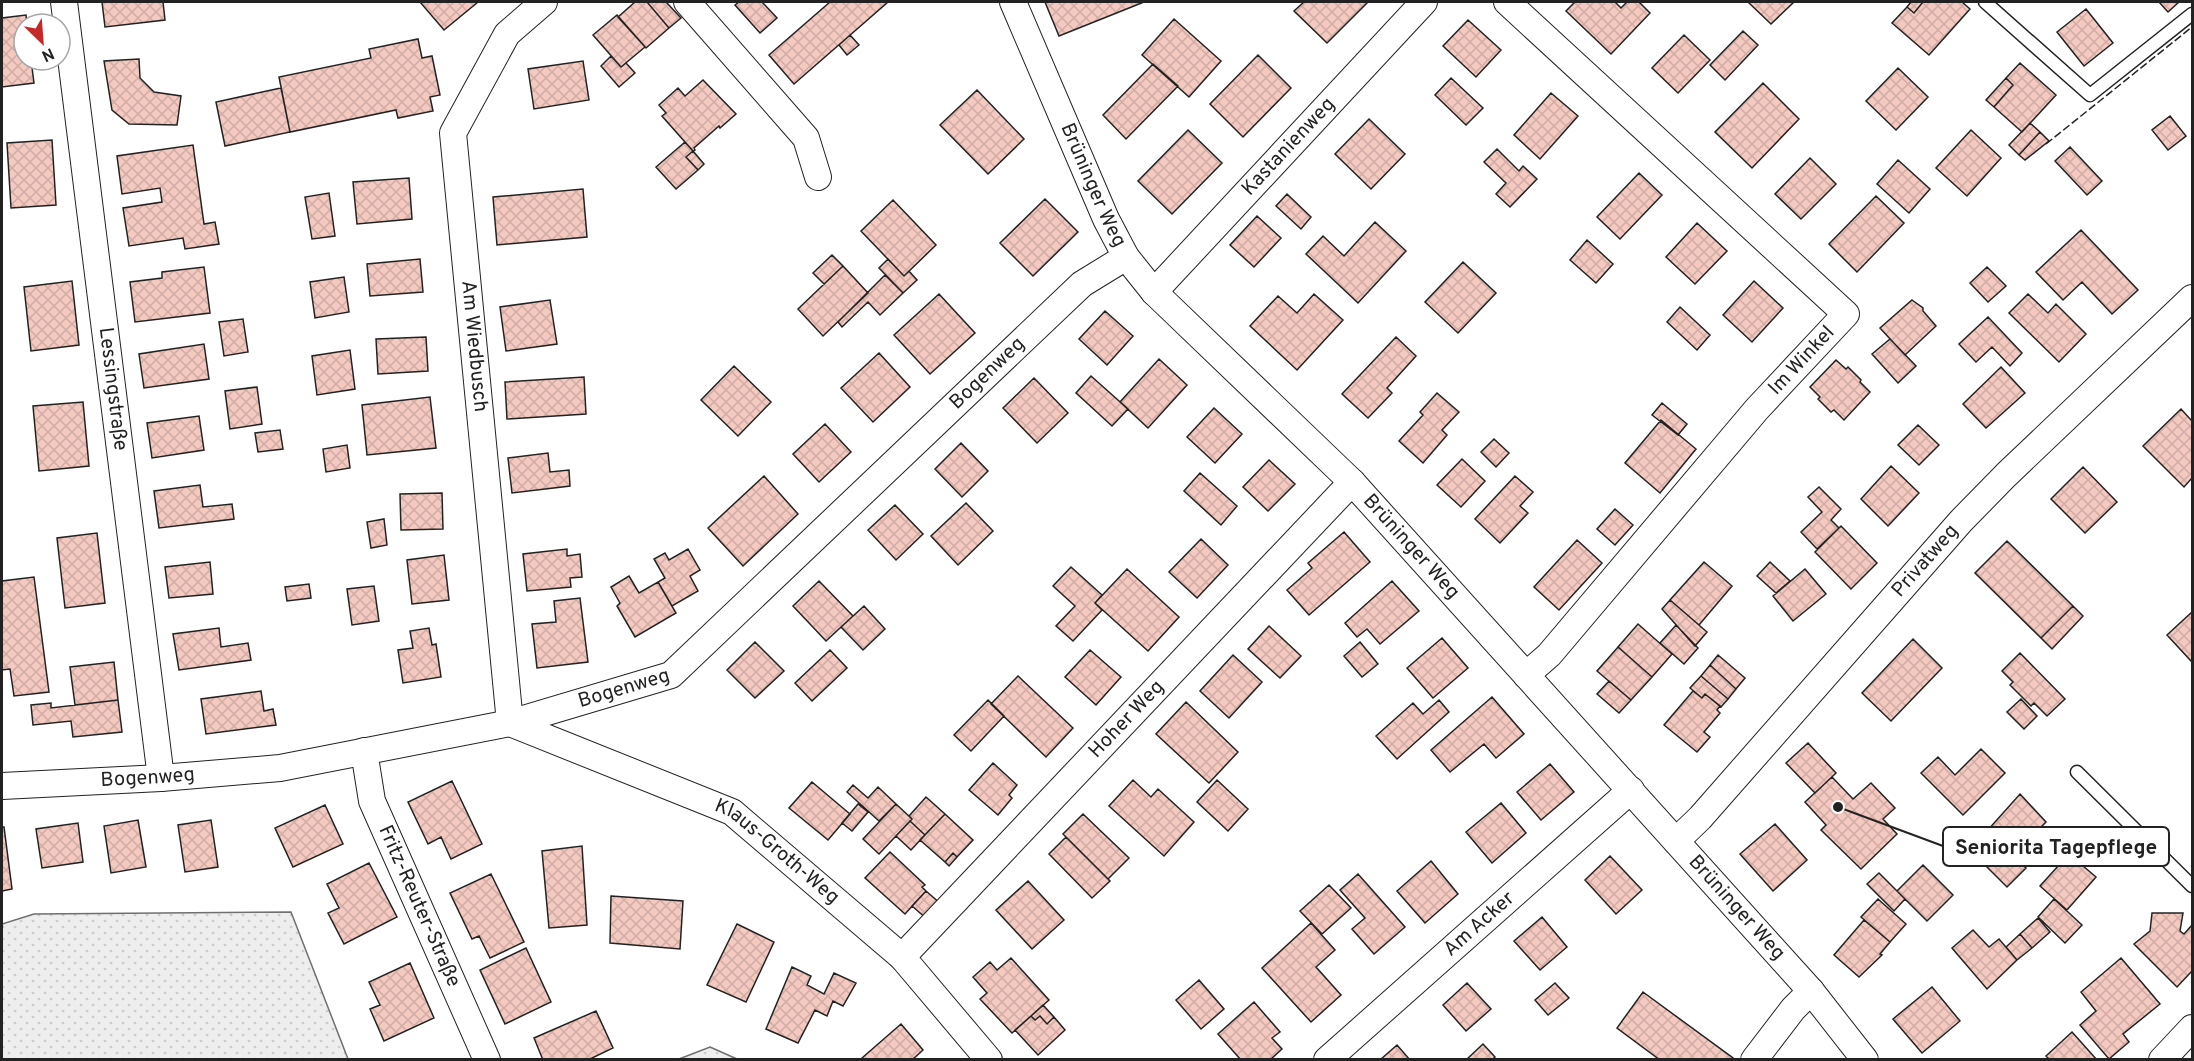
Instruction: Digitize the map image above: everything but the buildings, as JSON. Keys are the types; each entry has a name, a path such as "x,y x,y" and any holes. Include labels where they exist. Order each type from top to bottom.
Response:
{"street":[{"name":"Lessingstraße","path":"64,2 161,778"},
{"name":"Am Wiedbusch","path":"510,723 453,133 507,34 544,2"},
{"path":"687,2 806,138 818,177"},
{"name":"Brüninger Weg","path":"1013,2 1106,219 1126,257 1154,292 1352,482 1811,991 1865,1059"},
{"name":"Kastanienweg","path":"1154,292 1424,2"},
{"name":"Im Winkel","path":"1507,2 1846,314 1757,409 1549,655 1526,675"},
{"name":"Bogenweg","path":"2,786 161,778 280,768 510,723 671,675 1082,284 1126,257"},
{"name":"Privatweg","path":"1676,841 1700,818 1961,521 2006,475 2193,298"},
{"name":"Hoher Weg","path":"902,957 1352,482"},
{"name":"Klaus-Groth-Weg","path":"510,723 732,812 902,957 990,1059"},
{"name":"Fritz-Reuter-Straße","path":"364,751 372,801 487,1059"},
{"name":"Am Acker","path":"1326,1059 1631,790"},
{"path":"1754,1059 1811,991"},
{"path":"2162,1059 2193,1028"}],"lane":[{"path":"1985,2 2090,95 2193,14"},
{"path":"2077,772 2193,886"}],"shaded area":[{"path":"291,912 348,1059 2,1059 2,924 34,914"},
{"path":"710,1047 737,1059 679,1059"}],"fence":[{"path":"2046,144 2192,27"}],"place":[{"name":"Seniorita Tagepflege","path":"1838,807"}]}
